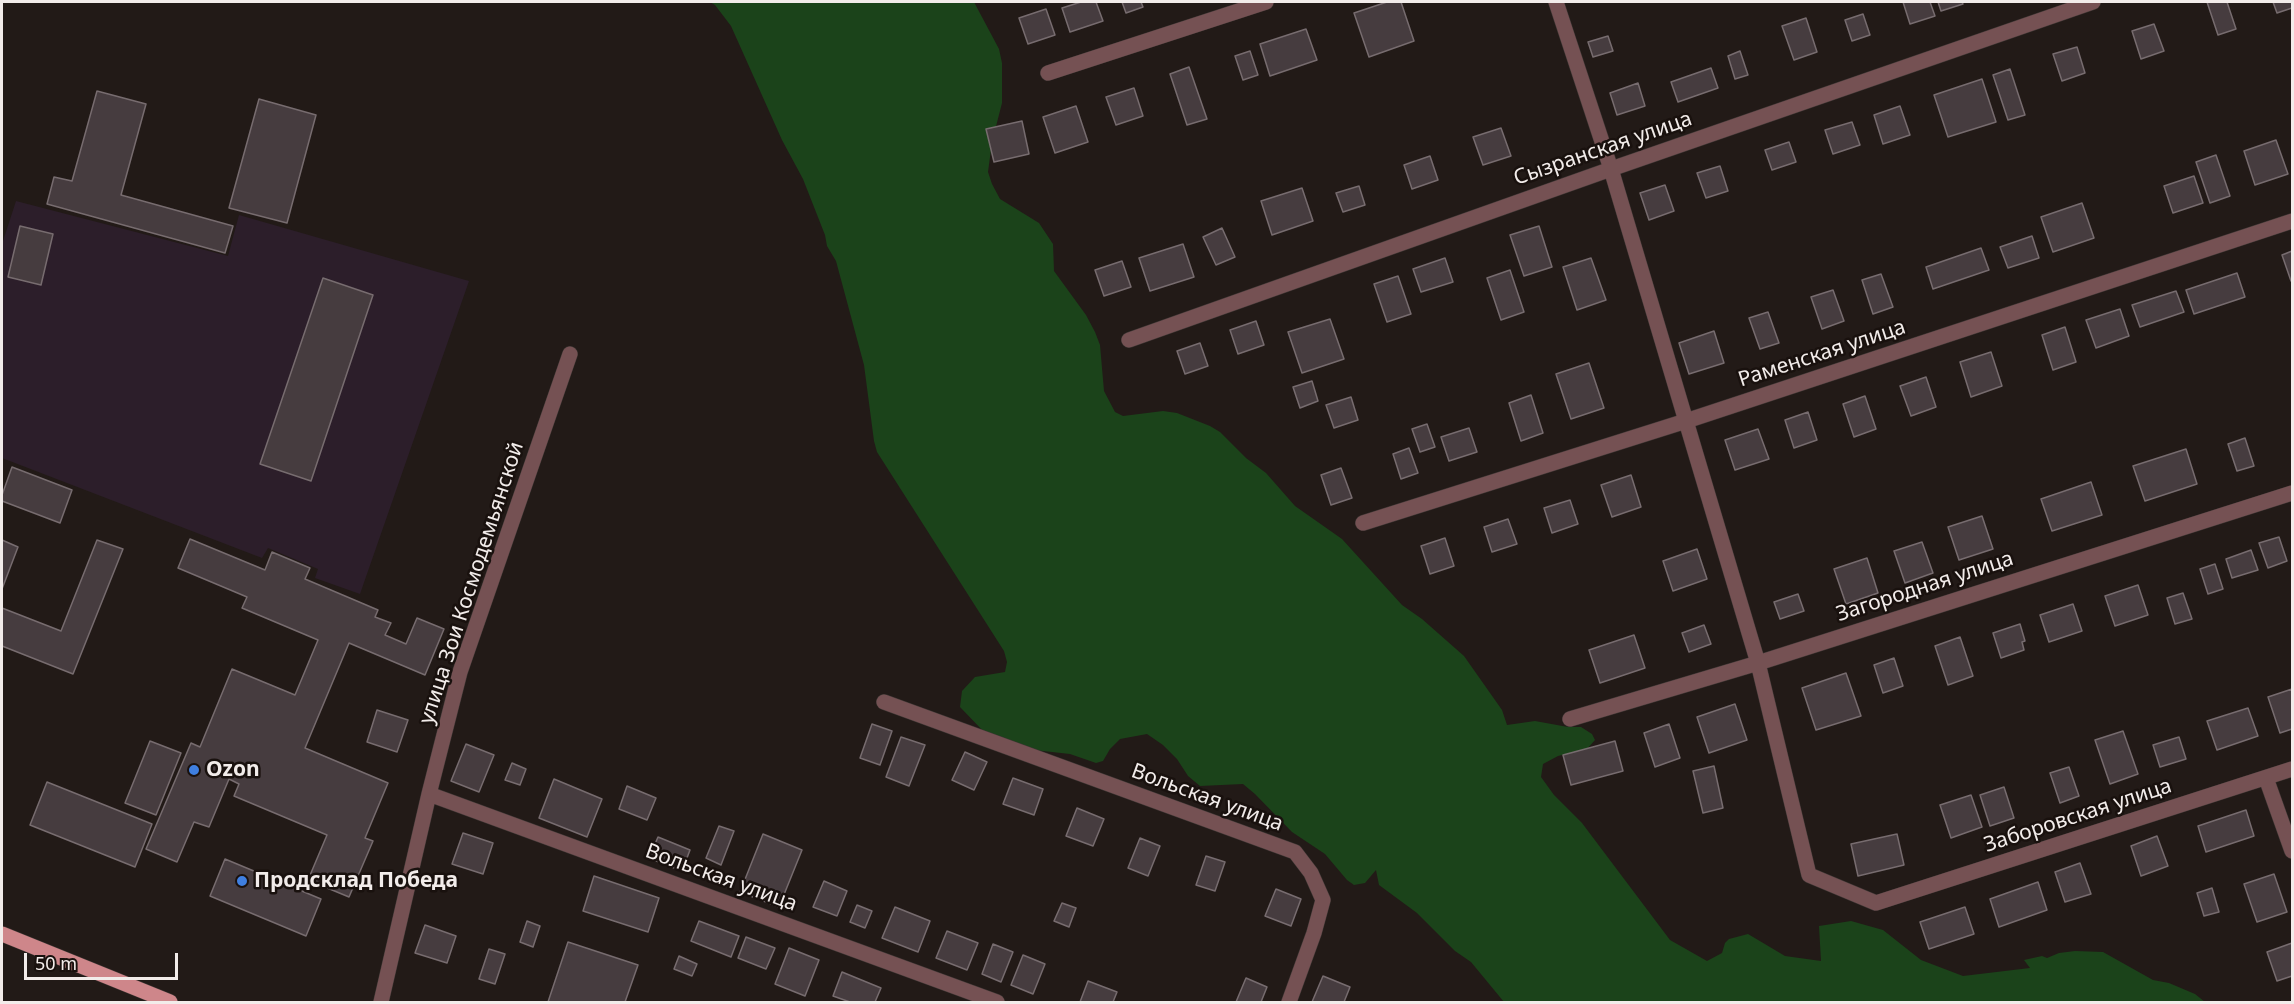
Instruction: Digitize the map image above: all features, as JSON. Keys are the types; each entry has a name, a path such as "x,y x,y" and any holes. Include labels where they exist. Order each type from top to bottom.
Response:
{"main road":[{"path":"2,934 170,1002"}],"street":[{"path":"1048,73 1266,2"},
{"path":"1556,2 1611,169 1758,663"},
{"name":"Сызранская улица","path":"1129,340 1611,169 2093,2"},
{"name":"Раменская улица","path":"1363,523 1686,421 2292,221"},
{"name":"улица Зои Космодемьянской","path":"381,1002 460,672 570,354"},
{"name":"Загородная улица","path":"1570,719 1758,663 2292,493"},
{"name":"Заборовская улица","path":"1758,663 1809,875 1876,903 2292,769"},
{"name":"Вольская улица","path":"884,702 1295,852 1311,873 1323,900 1314,933 1289,1002"},
{"path":"2266,778 2292,851"},
{"name":"Вольская улица","path":"429,794 998,1002"}],"shaded area":[{"path":"16,201 228,256 239,215 469,281 360,594 315,578 318,569 268,548 262,558 2,458 2,244"}],"green space":[{"path":"710,2 974,2 999,49 1002,63 1002,103 992,142 988,172 992,184 1000,199 1039,223 1053,244 1054,271 1086,315 1100,345 1104,391 1115,412 1123,416 1163,411 1177,413 1220,432 1246,458 1266,473 1295,506 1342,539 1402,605 1422,619 1464,656 1502,710 1507,725 1535,721 1581,727 1592,734 1595,740 1587,749 1558,756 1543,764 1541,777 1554,795 1582,823 1670,940 1707,961 1722,953 1729,939 1748,934 1785,956 1821,961 1819,926 1851,921 1883,930 1921,960 1963,976 2030,968 2024,960 2042,956 2047,958 2059,953 2103,952 2153,980 2169,983 2195,994 2205,1002 1504,1002 1471,962 1455,951 1417,913 1379,885 1376,870 1365,883 1354,885 1325,854 1292,832 1243,784 1200,786 1188,776 1177,759 1163,745 1147,734 1120,739 1103,761 1096,763 1070,754 1025,749 985,733 960,707 962,691 975,677 1005,672 1007,662 1004,651 877,452 864,365 836,261 827,246 825,235 803,179 782,140 731,26"}],"building":[{"path":"1081,2 1096,2 1103,21 1070,32 1062,8"},
{"path":"1122,2 1141,2 1143,7 1126,13"},
{"path":"1387,2 1401,2 1414,41 1369,57 1354,13"},
{"path":"1903,2 1930,2 1935,16 1910,24"},
{"path":"1938,2 1962,2 1963,4 1941,11"},
{"path":"2207,2 2227,2 2236,29 2218,35"},
{"path":"2273,2 2292,2 2292,8 2277,13"},
{"path":"1046,9 1055,35 1028,44 1019,18"},
{"path":"1863,14 1870,35 1852,41 1845,20"},
{"path":"1806,18 1817,52 1794,60 1782,26"},
{"path":"2154,24 2164,51 2141,59 2132,31"},
{"path":"1306,29 1317,60 1270,76 1260,44"},
{"path":"1608,36 1613,51 1593,57 1588,42"},
{"path":"2077,47 2085,73 2062,81 2053,54"},
{"path":"1250,51 1258,75 1243,80 1235,56"},
{"path":"1740,51 1748,75 1735,79 1728,56"},
{"path":"1189,67 1207,119 1187,125 1170,74"},
{"path":"1711,68 1718,88 1678,102 1671,82"},
{"path":"2010,69 2025,115 2008,120 1993,75"},
{"path":"1982,79 1996,122 1948,137 1934,95"},
{"path":"1638,83 1645,106 1617,115 1610,93"},
{"path":"1134,88 1143,116 1116,125 1106,97"},
{"path":"97,91 146,104 121,195 233,226 225,253 47,204 54,177 72,181"},
{"path":"259,99 316,115 287,223 229,208"},
{"path":"1076,106 1088,142 1055,153 1043,117"},
{"path":"1900,106 1910,135 1883,144 1874,115"},
{"path":"1022,121 1029,154 994,162 986,129"},
{"path":"1852,122 1860,145 1833,154 1825,130"},
{"path":"1501,128 1511,156 1483,165 1473,137"},
{"path":"2276,140 2288,174 2255,185 2244,151"},
{"path":"1789,142 1796,162 1772,170 1765,150"},
{"path":"2216,155 2230,196 2210,203 2196,162"},
{"path":"1430,156 1438,180 1412,189 1404,165"},
{"path":"1720,166 1728,191 1706,198 1697,173"},
{"path":"2194,176 2203,203 2173,213 2164,186"},
{"path":"1665,185 1674,211 1649,220 1640,193"},
{"path":"1359,186 1365,205 1343,212 1336,193"},
{"path":"1302,188 1313,221 1272,235 1261,201"},
{"path":"2082,203 2094,238 2053,252 2041,217"},
{"path":"20,226 53,234 41,285 8,277"},
{"path":"1539,226 1552,267 1524,276 1510,235"},
{"path":"1222,228 1235,257 1216,265 1203,237"},
{"path":"2032,236 2039,258 2008,268 2000,247"},
{"path":"1183,244 1194,277 1150,291 1139,258"},
{"path":"1981,248 1989,270 1933,289 1926,267"},
{"path":"2292,251 2292,280 2291,281 2282,255"},
{"path":"1445,258 1453,282 1421,292 1413,269"},
{"path":"1591,258 1606,300 1577,310 1563,267"},
{"path":"1122,261 1131,287 1104,296 1095,270"},
{"path":"1510,270 1524,312 1501,320 1487,278"},
{"path":"2237,273 2245,297 2194,314 2186,290"},
{"path":"1881,274 1893,307 1873,314 1862,280"},
{"path":"1398,276 1411,314 1387,322 1374,284"},
{"path":"323,278 373,295 311,481 260,464"},
{"path":"1833,290 1844,321 1822,329 1811,297"},
{"path":"2176,291 2184,312 2140,327 2132,305"},
{"path":"2120,309 2129,336 2096,348 2086,320"},
{"path":"1768,312 1779,343 1760,349 1749,318"},
{"path":"1330,319 1344,359 1302,373 1288,332"},
{"path":"1256,321 1264,345 1238,354 1230,330"},
{"path":"2065,327 2076,362 2053,370 2042,335"},
{"path":"1714,331 1724,363 1689,374 1679,343"},
{"path":"1200,343 1208,366 1185,374 1177,351"},
{"path":"1991,352 2002,386 1971,397 1960,362"},
{"path":"1589,363 1604,408 1571,419 1556,374"},
{"path":"1926,377 1936,407 1911,416 1900,386"},
{"path":"1312,381 1318,401 1300,408 1293,387"},
{"path":"1531,395 1543,433 1521,441 1509,403"},
{"path":"1865,396 1876,429 1854,437 1843,404"},
{"path":"1351,397 1358,420 1334,428 1326,405"},
{"path":"1808,412 1817,440 1794,448 1785,420"},
{"path":"1427,424 1435,447 1420,452 1412,429"},
{"path":"1469,428 1477,452 1449,461 1441,437"},
{"path":"1758,429 1769,459 1735,470 1725,440"},
{"path":"2245,438 2254,466 2237,471 2228,444"},
{"path":"1409,448 1418,473 1401,479 1393,454"},
{"path":"2186,449 2197,484 2145,501 2133,466"},
{"path":"12,467 72,490 60,523 2,501"},
{"path":"1341,468 1352,498 1331,505 1321,475"},
{"path":"1631,475 1641,507 1612,517 1601,485"},
{"path":"2091,482 2102,515 2052,531 2041,499"},
{"path":"1570,500 1578,524 1552,533 1544,508"},
{"path":"1982,516 1993,549 1959,560 1948,527"},
{"path":"1508,519 1517,544 1492,552 1484,527"},
{"path":"2279,537 2287,561 2268,568 2259,543"},
{"path":"1445,538 1454,566 1430,574 1421,546"},
{"path":"190,539 265,570 272,552 310,568 305,579 378,610 375,617 391,623 385,635 406,644 417,618 444,629 425,675 349,643 305,748 388,783 365,838 373,841 349,897 308,880 327,835 234,796 239,784 229,779 209,827 194,822 177,862 146,849 191,743 200,747 232,669 295,695 318,640 242,608 247,597 178,568"},
{"path":"2,540 18,547 2,589"},
{"path":"97,540 123,549 73,674 2,646 2,608 61,631"},
{"path":"1922,542 1933,573 1905,583 1894,551"},
{"path":"1697,549 1707,579 1673,591 1663,561"},
{"path":"2251,550 2258,570 2232,578 2226,559"},
{"path":"1867,558 1878,593 1846,604 1834,569"},
{"path":"2215,564 2223,589 2208,594 2200,569"},
{"path":"2138,585 2148,615 2115,626 2105,596"},
{"path":"2183,593 2192,619 2175,624 2167,598"},
{"path":"1798,594 1804,611 1780,619 1774,602"},
{"path":"2073,604 2082,631 2049,642 2040,615"},
{"path":"2020,624 2025,641 2022,642 2024,650 2001,658 1993,633"},
{"path":"1704,625 1711,644 1689,652 1682,633"},
{"path":"1634,635 1645,668 1600,683 1589,650"},
{"path":"1960,637 1973,676 1948,685 1935,646"},
{"path":"1894,658 1903,686 1883,693 1874,665"},
{"path":"1846,673 1861,716 1816,730 1802,688"},
{"path":"2292,689 2292,729 2280,733 2268,697"},
{"path":"1735,704 1747,740 1709,753 1697,717"},
{"path":"2248,708 2258,736 2217,750 2207,721"},
{"path":"377,710 408,720 397,752 367,742"},
{"path":"872,724 892,731 880,765 860,758"},
{"path":"1669,724 1680,758 1655,767 1644,733"},
{"path":"2123,731 2138,774 2110,784 2095,740"},
{"path":"901,737 925,745 909,786 886,777"},
{"path":"2179,737 2186,759 2160,767 2153,745"},
{"path":"150,741 181,753 156,815 125,803"},
{"path":"1615,741 1623,771 1571,785 1563,755"},
{"path":"466,744 494,755 479,792 451,781"},
{"path":"965,752 987,762 974,790 952,780"},
{"path":"512,763 526,769 520,785 505,780"},
{"path":"1714,766 1723,808 1703,813 1693,771"},
{"path":"2069,767 2079,796 2060,803 2050,773"},
{"path":"1013,778 1043,789 1034,815 1003,804"},
{"path":"554,779 602,799 587,837 539,818"},
{"path":"47,782 152,824 135,867 30,825"},
{"path":"627,786 656,798 647,820 619,809"},
{"path":"2004,787 2014,818 1990,826 1980,795"},
{"path":"1971,795 1982,827 1951,838 1940,805"},
{"path":"1077,808 1104,819 1093,846 1066,836"},
{"path":"2246,810 2254,836 2206,852 2198,826"},
{"path":"719,826 734,831 721,865 706,858"},
{"path":"463,833 493,843 483,874 452,864"},
{"path":"763,834 802,850 779,907 740,892"},
{"path":"1897,834 1904,865 1858,876 1851,844"},
{"path":"2157,836 2168,866 2141,876 2131,846"},
{"path":"658,837 690,850 682,871 649,858"},
{"path":"1140,838 1160,846 1148,876 1128,868"},
{"path":"1206,856 1225,862 1215,891 1196,885"},
{"path":"225,859 321,899 306,936 210,896"},
{"path":"2080,863 2091,894 2065,902 2055,872"},
{"path":"2274,874 2287,912 2257,922 2244,884"},
{"path":"594,876 659,898 648,932 583,911"},
{"path":"824,881 847,891 837,916 813,907"},
{"path":"2038,882 2047,910 1999,927 1990,899"},
{"path":"2212,888 2219,912 2204,916 2197,893"},
{"path":"1276,889 1301,899 1291,926 1265,916"},
{"path":"1062,903 1076,908 1069,927 1054,921"},
{"path":"857,905 872,911 865,928 850,922"},
{"path":"895,907 930,921 918,952 882,938"},
{"path":"1965,907 1974,934 1929,949 1920,922"},
{"path":"527,921 540,926 533,947 520,942"},
{"path":"699,921 739,936 731,957 691,941"},
{"path":"425,925 456,936 447,963 415,953"},
{"path":"947,931 978,943 967,970 936,958"},
{"path":"746,937 775,948 766,969 738,958"},
{"path":"568,942 638,965 625,1002 548,1002"},
{"path":"2292,943 2292,976 2277,981 2267,952"},
{"path":"993,944 1013,952 1001,982 982,974"},
{"path":"789,948 819,960 805,996 775,984"},
{"path":"489,949 505,954 495,984 479,979"},
{"path":"1023,955 1045,964 1033,994 1011,985"},
{"path":"679,956 697,964 692,976 674,969"},
{"path":"842,972 881,988 875,1002 850,1002 833,996"},
{"path":"1323,976 1350,987 1344,1002 1312,1002"},
{"path":"1246,978 1267,987 1261,1002 1236,1002"},
{"path":"1088,981 1117,992 1113,1002 1080,1002"}],"place":[{"name":"Ozon","path":"194,770"},
{"name":"Продсклад Победа","path":"242,881"}]}
